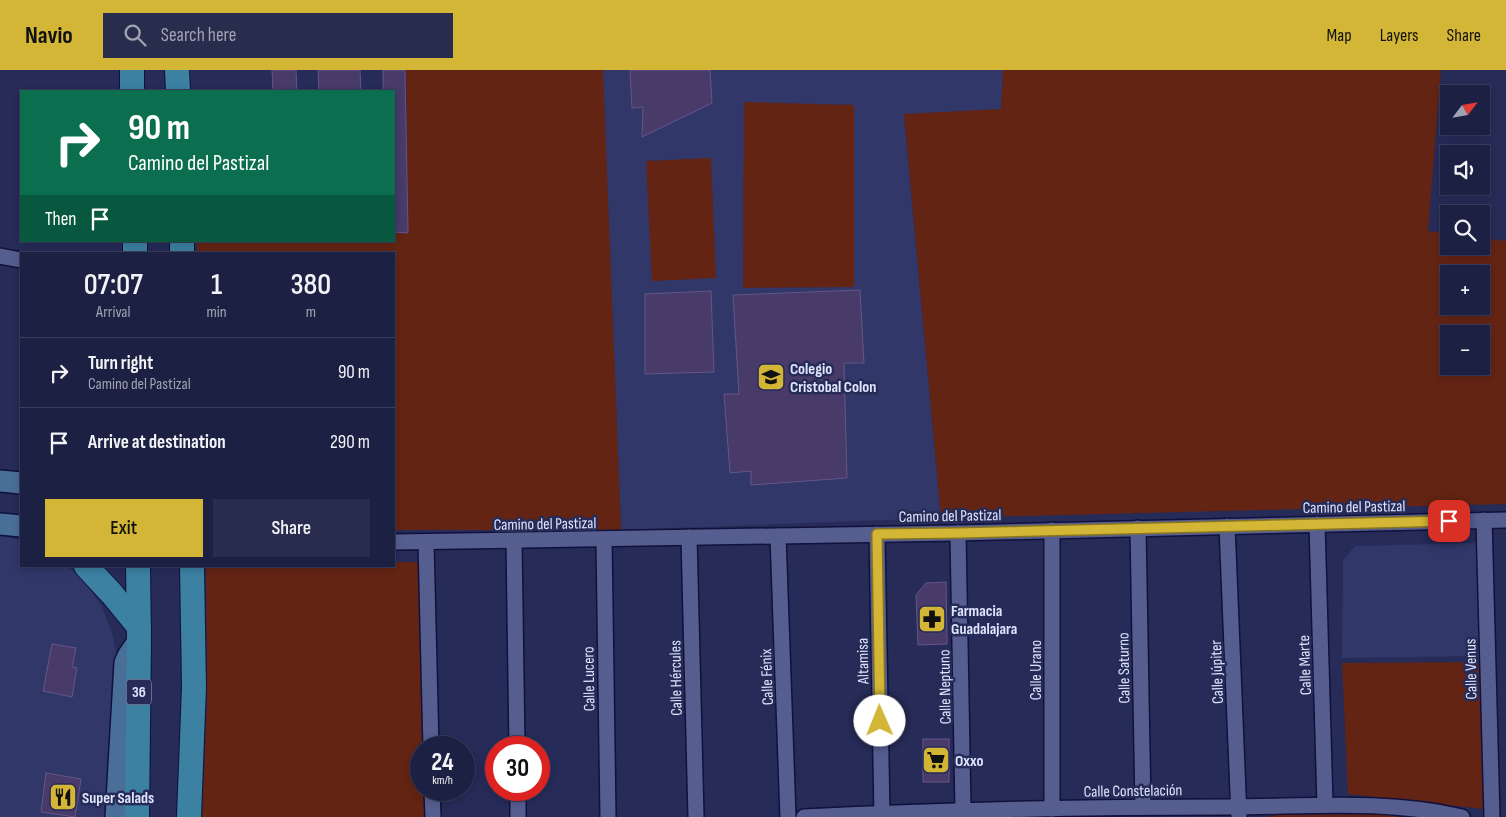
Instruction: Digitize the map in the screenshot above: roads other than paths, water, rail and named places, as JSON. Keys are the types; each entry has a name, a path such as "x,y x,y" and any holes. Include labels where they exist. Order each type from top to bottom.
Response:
{"main road":[{"path":"132,70 132,90"},
{"path":"177,70 178,90"},
{"path":"87,567 112,594 139,634"},
{"name":"36","path":"137,817 138,567"},
{"path":"189,817 194,687 192,567"}],"street":[{"path":"0,256 20,260"},
{"path":"0,481 20,483"},
{"name":"Calle Venus","path":"1484,520 1492,817"},
{"name":"Camino del Pastizal","path":"395,542 958,533 1506,520"},
{"name":"Calle Marte","path":"1317,524 1325,804"},
{"name":"Calle Júpiter","path":"1227,526 1239,812"},
{"name":"Calle Saturno","path":"1138,528 1143,807"},
{"name":"Calle Urano","path":"1052,530 1052,809"},
{"name":"Calle Neptuno","path":"958,533 963,810"},
{"name":"Altamisa","path":"877,534 882,815"},
{"name":"Calle Fénix","path":"778,536 788,817"},
{"name":"Calle Hércules","path":"689,538 696,817"},
{"name":"Calle Lucero","path":"604,540 608,817"},
{"path":"514,541 517,736"},
{"path":"426,542 431,736"},
{"path":"116,817 125,663 139,634"},
{"path":"432,801 433,817"},
{"path":"518,801 518,817"},
{"name":"Calle Constelación","path":"804,817 963,810 1143,807 1239,812 1325,804 1412,809 1462,817"}],"place":[{"name":"Colegio Cristobal Colon","path":"771,377"},
{"name":"Farmacia Guadalajara","path":"932,619"},
{"name":"Oxxo","path":"936,760"},
{"name":"Super Salads","path":"63,797"}]}
